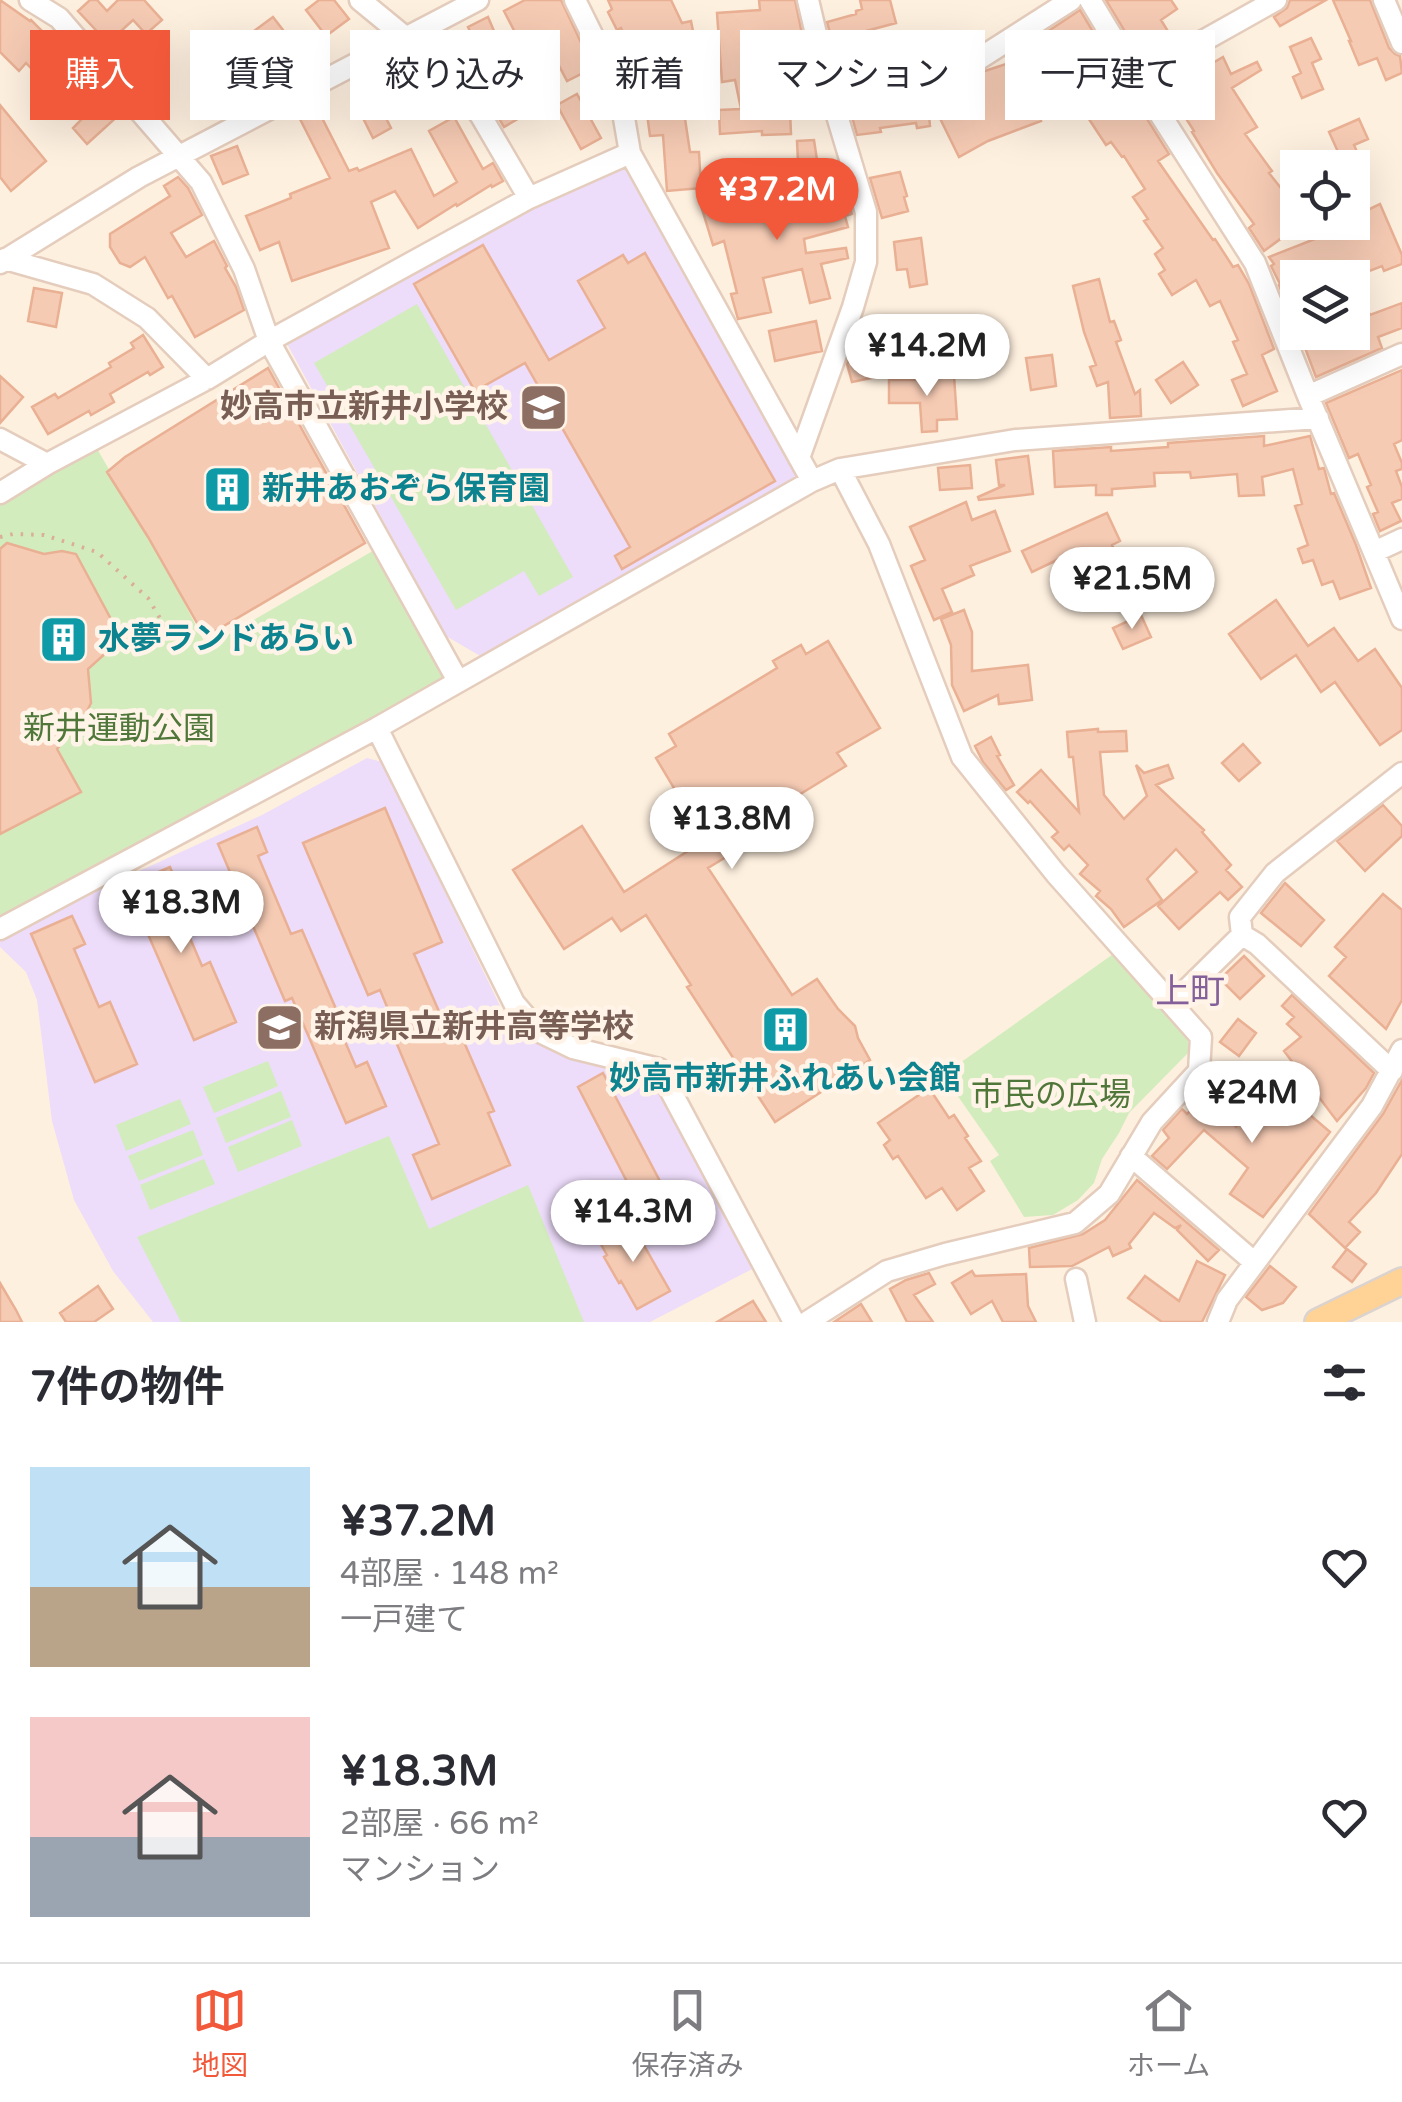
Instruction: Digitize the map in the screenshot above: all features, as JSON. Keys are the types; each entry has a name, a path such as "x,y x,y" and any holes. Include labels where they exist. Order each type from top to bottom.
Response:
{"main road":[{"path":"1318,1322 1402,1281"}],"street":[{"path":"30,0 59,18 201,182 244,270 269,341 458,680"},
{"path":"360,0 396,30"},
{"path":"419,30 478,0"},
{"path":"576,0 619,89 630,153 812,481"},
{"path":"808,0 814,30"},
{"path":"985,54 1071,0"},
{"path":"1090,0 1108,30"},
{"path":"1215,34 1276,0"},
{"path":"1384,0 1402,44"},
{"path":"3,261 139,176 350,66"},
{"path":"483,120 529,198"},
{"path":"799,458 866,262 866,212 839,120"},
{"path":"1164,120 1255,264 1402,620"},
{"path":"0,493 529,198 630,153"},
{"path":"3,261 92,284 147,318 206,379"},
{"path":"1308,396 1402,354"},
{"path":"0,928 376,728 812,481 840,469 1015,440 1318,418"},
{"path":"0,439 47,464"},
{"path":"807,1322 888,1271 1075,1223 1109,1194 1152,1122 1199,1071 1201,1037 1056,874 962,756 879,544 840,469"},
{"path":"1374,552 1402,539"},
{"path":"376,728 514,1004 538,1031 573,1048 658,1069 794,1322"},
{"path":"1242,935 1240,917 1275,873 1402,773"},
{"path":"1173,1003 1242,935"},
{"path":"1242,935 1257,944 1392,1071"},
{"path":"1218,1322 1227,1300 1254,1262 1372,1106 1402,1050"},
{"path":"1132,1156 1254,1262"},
{"path":"1076,1279 1085,1322"}],"path":[{"path":"0,537 44,535 97,552 148,598 173,640"}],"shaded area":[{"name":"妙高市立新井小学校","path":"628,164 802,475 482,657 446,636 285,340 509,212"},
{"name":"新潟県立新井高等学校","path":"367,758 382,762 503,1012 533,1042 658,1077 758,1266 650,1322 153,1322 113,1271 74,1200 52,1121 37,1000 26,972 0,947 0,940 262,815"}],"green space":[{"path":"417,304 573,577 539,596 524,571 456,610 314,363"},
{"name":"新井運動公園","path":"92,440 207,647 383,545 458,681 0,929 0,494"},
{"name":"市民の広場","path":"1116,952 1188,1038 1188,1053 1129,1113 1102,1159 1094,1183 1078,1200 1053,1215 1024,1217 990,1161 999,1155 943,1075"},
{"path":"268,1061 278,1086 214,1113 203,1087"},
{"path":"281,1091 291,1117 226,1143 216,1118"},
{"path":"180,1099 191,1124 126,1151 116,1125"},
{"path":"292,1120 302,1146 238,1172 228,1147"},
{"path":"193,1130 203,1155 139,1181 128,1156"},
{"path":"389,1136 429,1229 528,1185 584,1322 181,1322 137,1237"},
{"path":"204,1159 215,1184 150,1210 140,1185"}],"building":[{"path":"0,0 41,30 30,30 30,67 26,63 19,71 0,52"},
{"path":"90,0 97,0 107,11 118,0 144,0 162,20 151,30 142,30 133,20 122,30 96,30 78,11"},
{"path":"319,0 334,0 349,19 330,33 321,30 306,10"},
{"path":"525,0 561,0 580,40 580,74 567,81 560,68 560,30 514,30 504,11"},
{"path":"608,0 671,0 682,23 691,21 693,30 617,30 608,12 612,9"},
{"path":"759,0 795,0 801,30 740,30 740,104 735,80 722,82 717,13 760,10"},
{"path":"860,0 890,0 896,23 870,30 829,30 827,22 862,9"},
{"path":"1106,0 1171,0 1177,9 1161,20 1167,30 1124,30"},
{"path":"1290,0 1326,0 1280,26 1274,17 1287,8"},
{"path":"1333,0 1370,0 1389,48 1400,56 1402,73 1386,80 1377,58 1359,65"},
{"path":"1080,10 1092,30 1050,30"},
{"path":"273,17 283,30 255,30"},
{"path":"488,17 494,30 470,30 468,27"},
{"path":"1311,38 1321,59 1312,63 1323,89 1302,98 1293,77 1301,73 1290,47"},
{"path":"1223,57 1231,74 1257,62 1261,70 1232,88 1257,127 1245,134 1280,187 1280,239 1264,251 1249,228 1254,224 1217,173 1187,120 1215,120 1215,62"},
{"path":"1005,64 1005,120 1041,121 959,157 941,120 985,120 985,71"},
{"path":"577,94 580,120 591,120 601,138 581,149 560,103"},
{"path":"0,105 46,161 11,191 0,177"},
{"path":"740,109 740,120 790,120 791,134 720,134 720,110"},
{"path":"1359,119 1368,139 1354,145 1356,150 1337,150 1329,132"},
{"path":"81,120 113,120 87,144 73,128"},
{"path":"301,120 323,120 349,171 359,171 411,149 434,196 457,182 429,131 456,120 483,169 493,163 503,181 418,228 395,191 371,202 389,248 292,281 279,242 260,250 246,216 330,178"},
{"path":"364,120 387,120 391,128 373,138"},
{"path":"648,120 685,120 690,152 699,152 701,188 667,191 663,135 650,136"},
{"path":"853,120 929,120 930,126 917,128 916,123 857,135"},
{"path":"1090,120 1148,120 1169,154 1158,161 1249,284 1274,349 1262,355 1277,391 1243,406 1232,380 1247,374 1233,342 1238,340 1220,301 1210,306 1196,280 1172,295 1159,274 1165,270 1155,254 1163,248 1133,197 1145,189 1124,156 1111,142 1106,145"},
{"path":"814,140 817,160 798,162 797,141"},
{"path":"237,146 248,174 223,184 211,156"},
{"path":"900,172 908,211 882,218 870,178"},
{"path":"178,177 202,215 171,233 186,257 214,241 244,310 195,337 145,257 130,267 120,263 110,247 110,234 170,196 164,186"},
{"path":"843,184 852,214 845,216 848,227 804,239 806,253 846,248 848,258 821,264 830,298 810,303 802,269 763,278 771,312 738,319 731,294 737,293 724,241 713,245 699,199 722,191 729,213 736,211 738,219 771,213 768,201"},
{"path":"1380,204 1402,255 1402,264 1384,271 1382,266 1370,271 1370,260 1280,260 1280,284 1269,257 1312,240 1370,240 1370,209"},
{"path":"921,238 927,284 910,287 907,269 897,270 894,242"},
{"path":"483,245 549,360 605,328 578,281 623,255 628,263 645,253 775,481 622,569 615,556 630,547 525,363 475,391 414,284"},
{"path":"1099,279 1135,394 1140,390 1141,416 1110,418 1108,382 1097,386 1090,367 1096,365 1073,286"},
{"path":"34,288 62,293 56,327 28,321"},
{"path":"1402,303 1402,328 1378,337 1382,348 1316,377 1306,350 1370,350 1370,315"},
{"path":"816,321 822,351 775,361 769,331"},
{"path":"875,334 885,375 852,382 847,364 850,357 861,355 857,339"},
{"path":"143,335 163,367 110,394 114,402 48,434 32,407 55,394 58,398 111,367 109,363 134,348 131,343"},
{"path":"1052,355 1056,386 1031,390 1026,358"},
{"path":"1183,362 1198,385 1171,403 1156,380"},
{"name":"新井あおぞら保育園","path":"268,368 365,543 205,637 107,472"},
{"path":"1402,370 1402,440 1394,444 1402,463 1402,469 1396,471 1402,499 1392,503 1401,521 1380,531 1373,514 1378,512 1367,487 1371,485 1358,454 1349,458 1326,403"},
{"path":"0,376 23,397 0,423"},
{"path":"954,376 957,419 937,420 937,431 922,432 920,403 889,403 889,380"},
{"path":"1264,436 1264,446 1310,436 1319,469 1324,468 1371,588 1340,599 1333,581 1322,585 1313,560 1303,563 1298,549 1308,545 1295,506 1302,504 1293,469 1262,477 1264,495 1239,496 1237,474 1191,478 1190,472 1154,473 1155,486 1112,489 1112,495 1096,495 1096,485 1055,487 1053,451 1168,447 1168,443"},
{"path":"1028,456 1033,494 979,500 978,497 1005,485 999,485 996,460"},
{"path":"970,465 972,488 940,490 938,468"},
{"path":"966,502 972,520 995,511 1010,551 970,566 974,575 942,589 952,612 934,620 911,566 925,560 910,527"},
{"path":"1107,513 1120,541 1112,545 1130,583 1102,596 1082,548 1032,572 1022,551"},
{"path":"7,543 44,554 76,554 113,623 108,651 88,669 91,703 83,719 57,749 81,792 0,834 0,549"},
{"path":"1276,600 1308,646 1334,628 1358,661 1375,649 1402,688 1402,730 1380,745 1335,682 1321,692 1296,655 1261,679 1229,634"},
{"path":"964,610 972,632 972,671 1028,665 1032,700 999,704 998,695 964,711 952,685 951,645 941,619"},
{"path":"1141,615 1151,637 1123,649 1113,628"},
{"path":"828,641 880,728 837,753 846,766 781,806 789,819 708,868 792,995 817,979 855,1026 870,1060 775,1122 687,987 691,985 646,915 621,931 612,918 564,949 513,870 582,826 624,892 705,840 656,758 676,746 669,734 777,668 773,661 801,645 806,654"},
{"path":"1126,731 1127,751 1100,752 1104,795 1124,819 1147,796 1136,765 1144,773 1168,765 1173,778 1156,785 1204,830 1231,865 1226,870 1242,887 1228,900 1220,892 1179,929 1158,906 1197,872 1176,849 1147,879 1162,900 1124,927 1096,896 1100,891 1080,874 1088,865 1069,845 1064,850 1052,837 1058,832 1017,792 1041,770 1079,812 1067,732"},
{"path":"991,737 1014,785 1006,790 975,746"},
{"path":"1243,744 1260,763 1239,781 1222,763"},
{"path":"1383,805 1402,826 1402,836 1365,871 1337,841"},
{"path":"385,808 442,942 414,954 444,1023 454,1019 494,1111 488,1113 510,1165 432,1199 413,1155 439,1144 396,1042 401,1040 380,990 368,995 303,843"},
{"path":"257,827 267,852 258,856 291,934 302,930 356,1067 367,1062 386,1106 346,1123 292,998 285,1001 218,844"},
{"path":"170,867 180,892 172,896 202,966 210,962 236,1022 194,1040 127,886"},
{"path":"1285,883 1324,920 1301,946 1261,913"},
{"path":"1383,894 1402,910 1402,1000 1386,1029 1329,976 1346,957 1335,947"},
{"path":"72,916 85,944 74,949 99,1007 110,1002 137,1064 95,1082 31,934"},
{"path":"1244,956 1264,976 1240,999 1220,979"},
{"path":"1292,995 1374,1073 1337,1121 1284,1051 1301,1037 1287,1024 1294,1017 1282,1006"},
{"path":"1238,1019 1256,1033 1239,1056 1220,1042"},
{"path":"603,1073 663,1187 637,1201 578,1087"},
{"path":"1402,1080 1402,1154 1376,1193 1349,1222 1360,1232 1345,1248 1309,1214 1383,1114"},
{"path":"929,1088 949,1118 954,1115 981,1161 969,1168 984,1191 957,1210 942,1188 926,1198 898,1156 893,1159 884,1145 890,1140 878,1123"},
{"path":"1282,1091 1330,1132 1263,1217 1230,1194 1248,1168 1204,1130 1167,1169 1152,1156 1169,1138 1163,1130 1182,1109 1187,1114 1207,1096 1236,1127 1241,1121 1250,1129"},
{"path":"1137,1180 1219,1250 1208,1261 1177,1230 1181,1225 1175,1228 1154,1213 1129,1244 1131,1248 1113,1256 1109,1247 1072,1266 1030,1267 1029,1248 1083,1234 1105,1220"},
{"path":"630,1221 670,1291 637,1309 604,1257 607,1255 598,1239"},
{"path":"1347,1249 1366,1264 1352,1282 1333,1267"},
{"path":"1197,1261 1225,1275 1202,1322 1162,1322 1128,1298 1145,1276 1179,1301"},
{"path":"1270,1266 1296,1287 1283,1303 1262,1310 1246,1297"},
{"path":"972,1271 975,1276 1026,1274 1028,1306 1036,1322 1003,1322 992,1301 971,1314 952,1283"},
{"path":"929,1273 935,1284 914,1295 933,1322 907,1322 890,1289"},
{"path":"0,1283 16,1310 22,1322 0,1322"},
{"path":"98,1286 113,1309 94,1322 66,1322 60,1313"},
{"path":"753,1301 766,1322 717,1322"},
{"path":"861,1304 872,1322 834,1322"}],"place":[{"name":"妙高市立新井小学校","path":"543,407"},
{"name":"新井あおぞら保育園","path":"227,489"},
{"name":"水夢ランドあらい","path":"63,639"},
{"name":"新潟県立新井高等学校","path":"279,1027"},
{"name":"妙高市新井ふれあい会館","path":"785,1029"}],"district":[{"name":"上町","path":"1190,992"}]}
